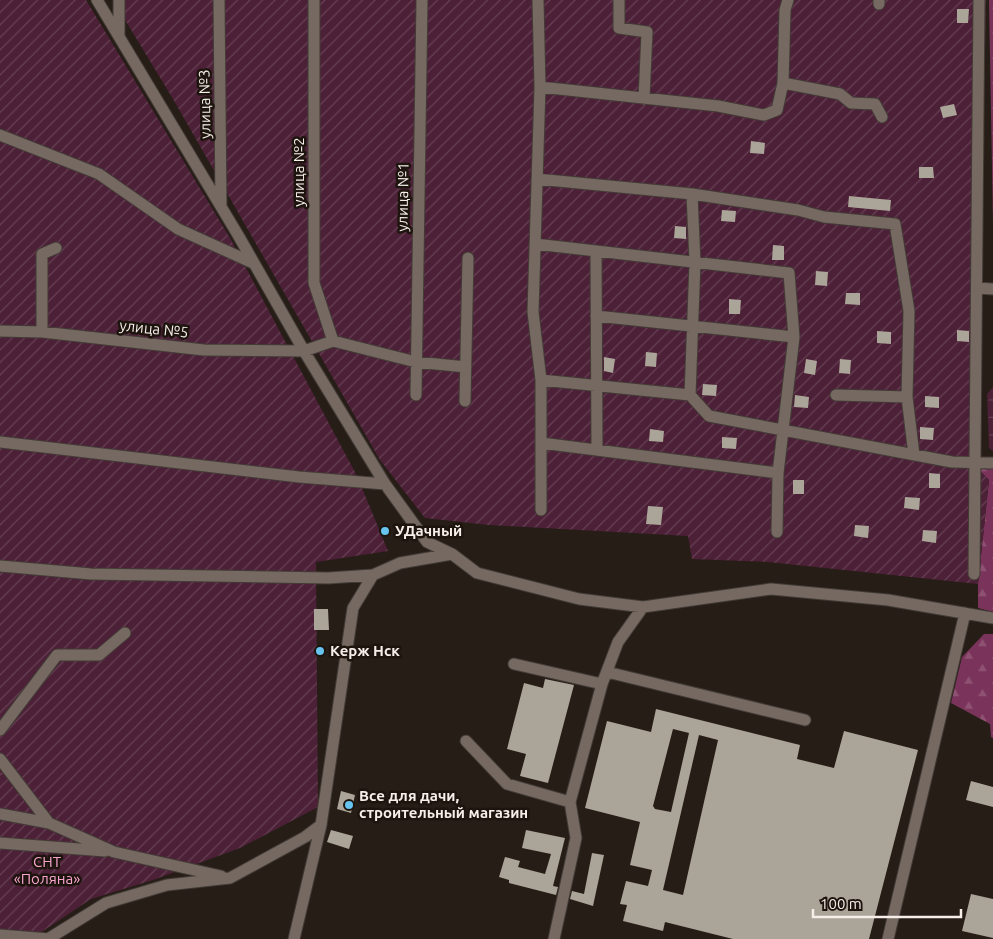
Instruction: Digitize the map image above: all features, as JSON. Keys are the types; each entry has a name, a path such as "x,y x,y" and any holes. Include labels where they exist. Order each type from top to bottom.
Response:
{"street":[{"path":"97,0 221,207 304,351 386,484 427,542 452,554 477,572 579,598 643,607 771,589 888,600 993,618"},
{"path":"119,0 120,37"},
{"name":"улица №3","path":"218,0 221,207"},
{"name":"улица №2","path":"314,0 314,283 333,341"},
{"name":"улица №1","path":"416,395 422,0"},
{"path":"538,0 540,87 533,312 541,380 542,510"},
{"path":"619,0 619,28 647,32 644,99"},
{"path":"540,87 718,106 764,116 777,110 783,83 785,10 788,0"},
{"path":"974,574 979,0"},
{"path":"783,83 840,94 851,103 875,104 882,117"},
{"path":"0,135 99,174 178,229 253,263"},
{"path":"537,179 692,194 798,210 824,217 895,224 909,311 907,397 914,455"},
{"path":"692,194 695,262 690,395 708,416 952,462 993,463"},
{"path":"535,244 789,273 794,337 785,430 778,473 777,532"},
{"path":"42,332 42,254 56,248"},
{"path":"596,251 598,450"},
{"path":"465,401 468,258"},
{"path":"977,288 993,290"},
{"path":"596,316 794,337"},
{"name":"улица №5","path":"0,331 42,332 204,350 304,351 333,341"},
{"path":"333,341 416,362 466,368"},
{"path":"541,380 690,395"},
{"path":"836,395 907,397"},
{"path":"0,442 299,477 386,484"},
{"path":"541,443 778,473"},
{"path":"0,566 91,574 328,578 373,575 400,563 452,554"},
{"path":"294,939 321,825 353,608 373,575"},
{"path":"554,939 576,838 570,802 602,684 618,642 643,607"},
{"path":"888,939 965,613"},
{"path":"0,730 56,655 99,655 124,633"},
{"path":"514,664 602,684"},
{"path":"607,672 805,720"},
{"path":"466,741 507,784 570,802"},
{"path":"0,759 49,823"},
{"path":"0,814 49,823 114,852"},
{"path":"0,935 48,939 106,904 167,885 230,878 305,837 321,825"},
{"path":"0,843 114,852 230,878"}],"green space":[{"name":"СНТ «Поляна»","path":"0,0 86,0 230,238 357,476 388,551 316,562 318,807 240,848 153,880 91,899 31,939 0,939"},
{"path":"113,0 986,0 977,468 989,480 978,584 768,562 692,559 688,536 489,525 425,518 380,460 173,99"},
{"path":"989,0 993,0 993,222"},
{"path":"993,387 993,451 989,448 987,394"},
{"path":"993,465 993,612 978,608 978,584 989,480 977,468"},
{"path":"984,634 993,634 993,738 991,737 990,724 951,703 962,657"}],"building":[{"path":"957,9 969,9 968,23 957,23"},
{"path":"954,104 957,115 943,118 940,107"},
{"path":"751,141 765,143 764,154 750,153"},
{"path":"919,167 933,167 934,178 919,178"},
{"path":"849,196 891,200 890,211 848,207"},
{"path":"722,210 736,211 735,222 721,221"},
{"path":"675,226 686,227 686,239 674,238"},
{"path":"773,245 784,246 784,260 772,260"},
{"path":"816,271 828,272 827,286 815,285"},
{"path":"846,293 860,293 860,305 845,304"},
{"path":"729,299 741,300 740,314 729,314"},
{"path":"957,330 969,331 969,342 957,341"},
{"path":"877,331 891,332 891,344 877,343"},
{"path":"646,352 657,353 656,367 645,366"},
{"path":"604,357 615,359 613,373 604,371"},
{"path":"806,359 817,361 815,375 804,373"},
{"path":"840,359 851,360 850,374 839,373"},
{"path":"703,384 717,385 716,396 702,395"},
{"path":"795,395 809,397 808,408 794,407"},
{"path":"925,396 939,397 939,408 925,407"},
{"path":"920,427 934,428 933,440 920,439"},
{"path":"650,429 664,431 663,442 649,441"},
{"path":"722,437 737,438 736,449 722,448"},
{"path":"929,473 940,474 940,488 929,488"},
{"path":"793,480 804,480 804,494 793,494"},
{"path":"905,497 920,498 919,510 904,508"},
{"path":"648,506 663,507 661,525 646,524"},
{"path":"855,525 869,526 868,538 854,536"},
{"path":"923,530 937,531 936,543 922,541"},
{"path":"314,609 328,609 329,630 314,630"},
{"path":"545,679 574,685 548,783 520,776 526,754 507,749 524,683 543,688"},
{"path":"656,709 800,745 797,759 834,768 844,731 918,750 869,939 733,939 665,922 663,931 623,921 627,905 620,904 626,881 648,886 652,870 630,865 640,822 585,808 607,721 651,732","holes":["673,729 689,733 671,812 655,809 653,806","699,735 718,740 683,895 663,890"]},
{"path":"971,781 993,787 993,807 966,800"},
{"path":"341,791 355,795 351,813 337,809"},
{"path":"331,830 353,836 349,849 327,842"},
{"path":"526,830 565,838 553,886 558,887 556,895 509,883 509,880 499,877 505,857 520,861 518,867 545,874 551,854 522,848"},
{"path":"592,853 604,855 593,906 570,899 572,891 584,894"},
{"path":"971,894 993,899 993,938 962,931"}],"place":[{"name":"УДачный","path":"385,531"},
{"name":"Керж Нск","path":"320,651"},
{"name":"Все для дачи, строительный магазин","path":"349,805"}]}
